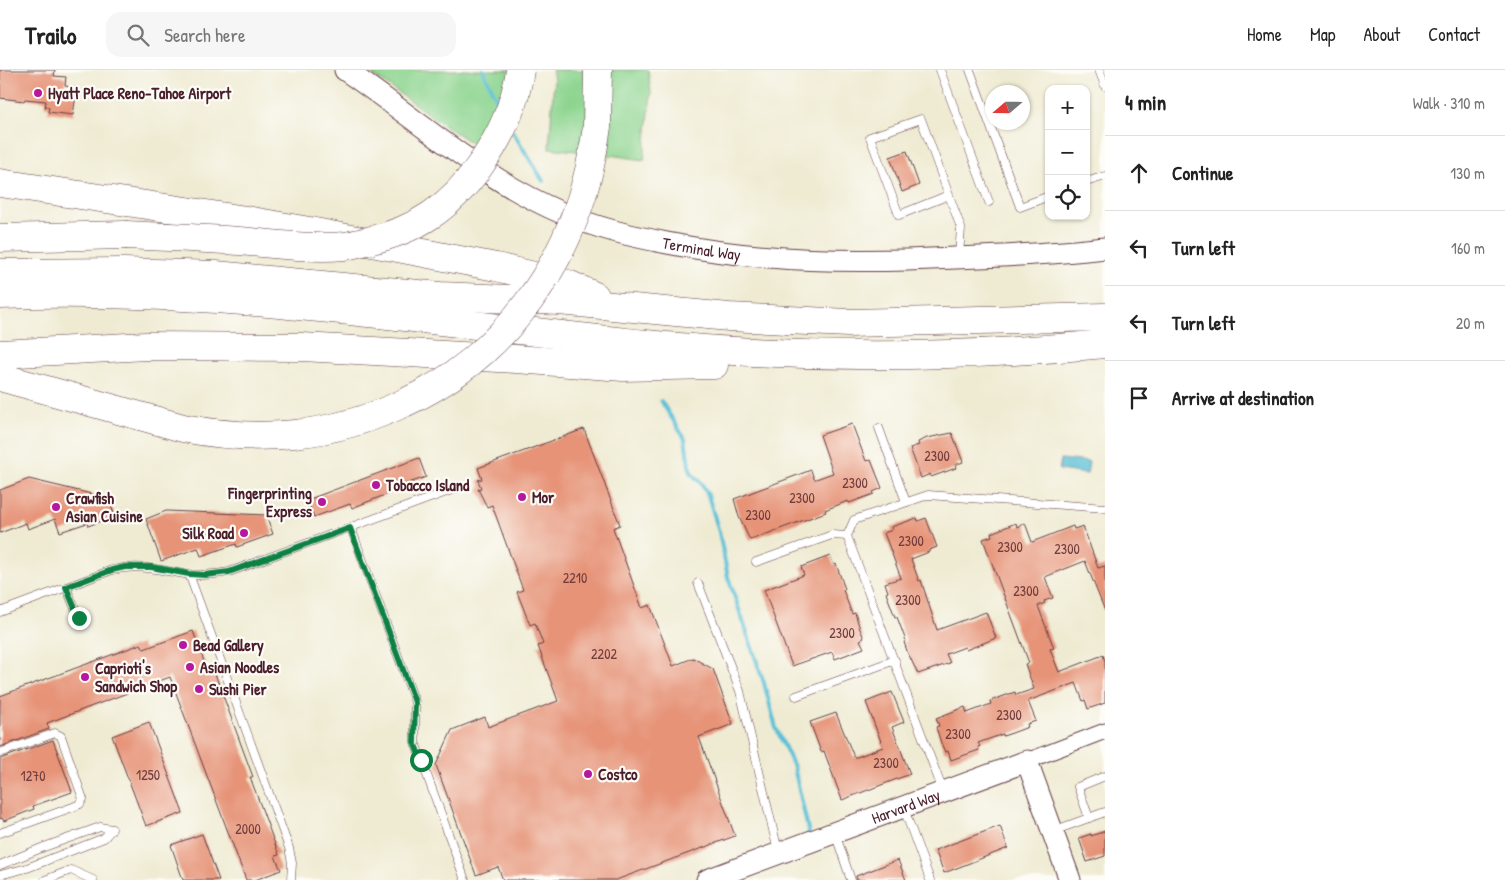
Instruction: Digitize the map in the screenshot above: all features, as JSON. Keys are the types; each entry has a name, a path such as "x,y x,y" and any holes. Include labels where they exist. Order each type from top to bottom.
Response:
{"highway":[{"path":"0,238 125,235 296,246 346,246 390,236 422,221 462,189 499,136 511,108 520,70"},
{"path":"0,376 183,428 202,432 258,437 304,433 345,425 404,403 436,386 488,347 515,319 538,289 565,242 582,198 597,127 598,70"},
{"path":"0,183 246,220 426,253 568,284 620,307"},
{"path":"0,273 107,272 216,275 440,296 559,301 729,318 848,323 1105,317"},
{"path":"0,296 135,295 259,301 668,346 807,355 910,356 1105,344"},
{"path":"0,354 146,346 302,347 516,358 622,367 707,365 807,355"}],"street":[{"name":"Terminal Way","path":"346,70 467,160 509,187 561,213 621,234 686,247 758,257 810,260 886,261 1028,255 1105,248"},
{"name":"Harvard Way","path":"707,880 904,808 1105,731"},
{"path":"1027,761 1070,880"}],"lane":[{"path":"940,70 988,202"},
{"path":"970,70 1020,206 1045,197"},
{"path":"1099,70 1105,86"},
{"path":"949,195 898,215 870,137 921,119 949,195 961,228 959,258"},
{"path":"1090,181 1105,176"},
{"path":"879,428 906,502"},
{"path":"0,612 112,570 125,567 151,567 205,575 229,572 460,488"},
{"path":"944,793 847,536 854,520 928,495 1105,508"},
{"path":"350,528 415,702 414,742 465,880"},
{"path":"756,562 832,535 847,536"},
{"path":"189,574 289,848 292,863 291,880"},
{"path":"698,583 740,691 779,854"},
{"path":"66,587 79,618"},
{"path":"796,696 895,660"},
{"path":"0,753 55,733 61,736 83,799 80,804 0,833"},
{"path":"1089,818 1078,786 1105,776"},
{"path":"904,808 930,880"},
{"path":"1052,831 1105,812"},
{"path":"0,865 100,827 112,828 104,838 28,868 0,875"},
{"path":"835,833 851,880"},
{"path":"45,880 71,870 93,880"}],"green space":[{"path":"366,70 511,70 484,151"},
{"path":"552,70 588,70 586,152 549,148 554,80"},
{"path":"610,70 648,70 651,93 644,160 603,154"}],"water":[{"path":"1061,459 1089,462 1087,474 1059,470"}],"building":[{"name":"Hyatt Place Reno-Tahoe Airport","path":"0,70 55,70 54,76 66,77 65,86 77,88 73,115 48,112 49,107 45,107 46,101 0,98"},
{"path":"907,151 919,185 902,192 890,157"},
{"path":"852,424 866,461 871,460 882,488 873,492 874,494 849,503 848,501 825,510 826,512 750,540 739,517 734,499 811,470 814,479 833,473 820,435"},
{"name":"Costco","path":"584,429 620,525 613,528 642,608 650,605 673,666 693,658 713,669 733,724 699,737 735,836 616,880 503,880 498,867 476,875 436,765 452,730 485,717 488,727 558,701 538,646 543,644 535,623 530,625 517,592 523,590 492,505 487,507 478,489 481,488 478,480 482,479 478,468"},
{"path":"952,433 963,462 955,465 956,468 931,477 930,474 921,478 910,448 919,445 918,442 927,438"},
{"path":"419,458 426,477 389,490 390,493 352,508 350,504 314,517 307,500"},
{"name":"Crawfish Asian Cuisine","path":"29,479 108,498 115,516 88,526 87,523 60,532 55,519 28,529 26,523 0,533 0,490"},
{"path":"166,511 266,515 273,534 237,547 236,544 201,556 198,548 161,561 146,519"},
{"path":"917,518 918,521 926,518 937,547 911,559 919,581 921,580 937,630 986,612 996,638 966,650 965,647 946,654 950,663 918,674 907,651 904,642 906,641 886,593 888,592 885,583 901,578 884,533 892,530 891,527"},
{"path":"1016,523 1017,527 1025,523 1032,542 1073,526 1074,529 1083,526 1098,568 1105,566 1105,611 1085,561 1045,577 1053,598 1044,601 1045,603 1038,606 1054,648 1050,649 1059,672 1103,655 1105,661 1105,703 1088,709 1076,683 1028,701 1036,721 1027,724 1028,727 978,743 980,746 978,747 979,750 951,760 948,751 945,752 941,743 936,727 939,726 936,718 965,707 967,713 991,704 990,701 1015,692 1016,695 1034,689 1025,664 1029,663 983,539 992,536 991,533"},
{"path":"830,556 834,565 836,564 852,614 855,613 864,638 860,640 864,648 835,659 832,652 792,666 764,590 804,575 801,567"},
{"path":"193,631 208,672 214,671 279,855 275,856 281,870 255,880 246,880 170,677 47,723 49,729 0,747 0,696 141,644 144,649"},
{"path":"892,692 904,722 892,727 910,774 842,800 824,751 821,752 810,722 836,713 854,757 857,757 883,747 866,702"},
{"path":"149,722 183,813 146,826 112,736"},
{"path":"53,740 72,792 33,806 34,809 4,821 2,818 0,819 0,759"},
{"path":"1000,826 1008,848 944,873 935,850"},
{"path":"1105,831 1105,856 1087,862 1079,838"},
{"path":"202,834 219,880 183,880 171,845"},
{"path":"898,860 906,880 857,880 856,876"}],"waterway":[{"path":"483,70 500,106"},
{"path":"513,132 543,181"},
{"path":"661,401 685,439 692,474 701,483 708,495 719,532 728,577 764,683 776,728 794,767 809,834"}],"place":[{"name":"Hyatt Place Reno-Tahoe Airport","path":"38,93"},
{"name":"Tobacco Island","path":"376,485"},
{"name":"Mor","path":"522,497"},
{"name":"Fingerprinting Express","path":"322,502"},
{"name":"Crawfish Asian Cuisine","path":"56,507"},
{"name":"Silk Road","path":"244,533"},
{"name":"Bead Gallery","path":"183,645"},
{"name":"Asian Noodles","path":"190,667"},
{"name":"Caprioti's Sandwich Shop","path":"85,677"},
{"name":"Sushi Pier","path":"199,689"},
{"name":"Costco","path":"588,774"}],"route":[{"path":"79,618 66,587 112,570 136,566 189,574 205,575 229,572 350,528 415,702 416,723 414,742 421,760"}]}
